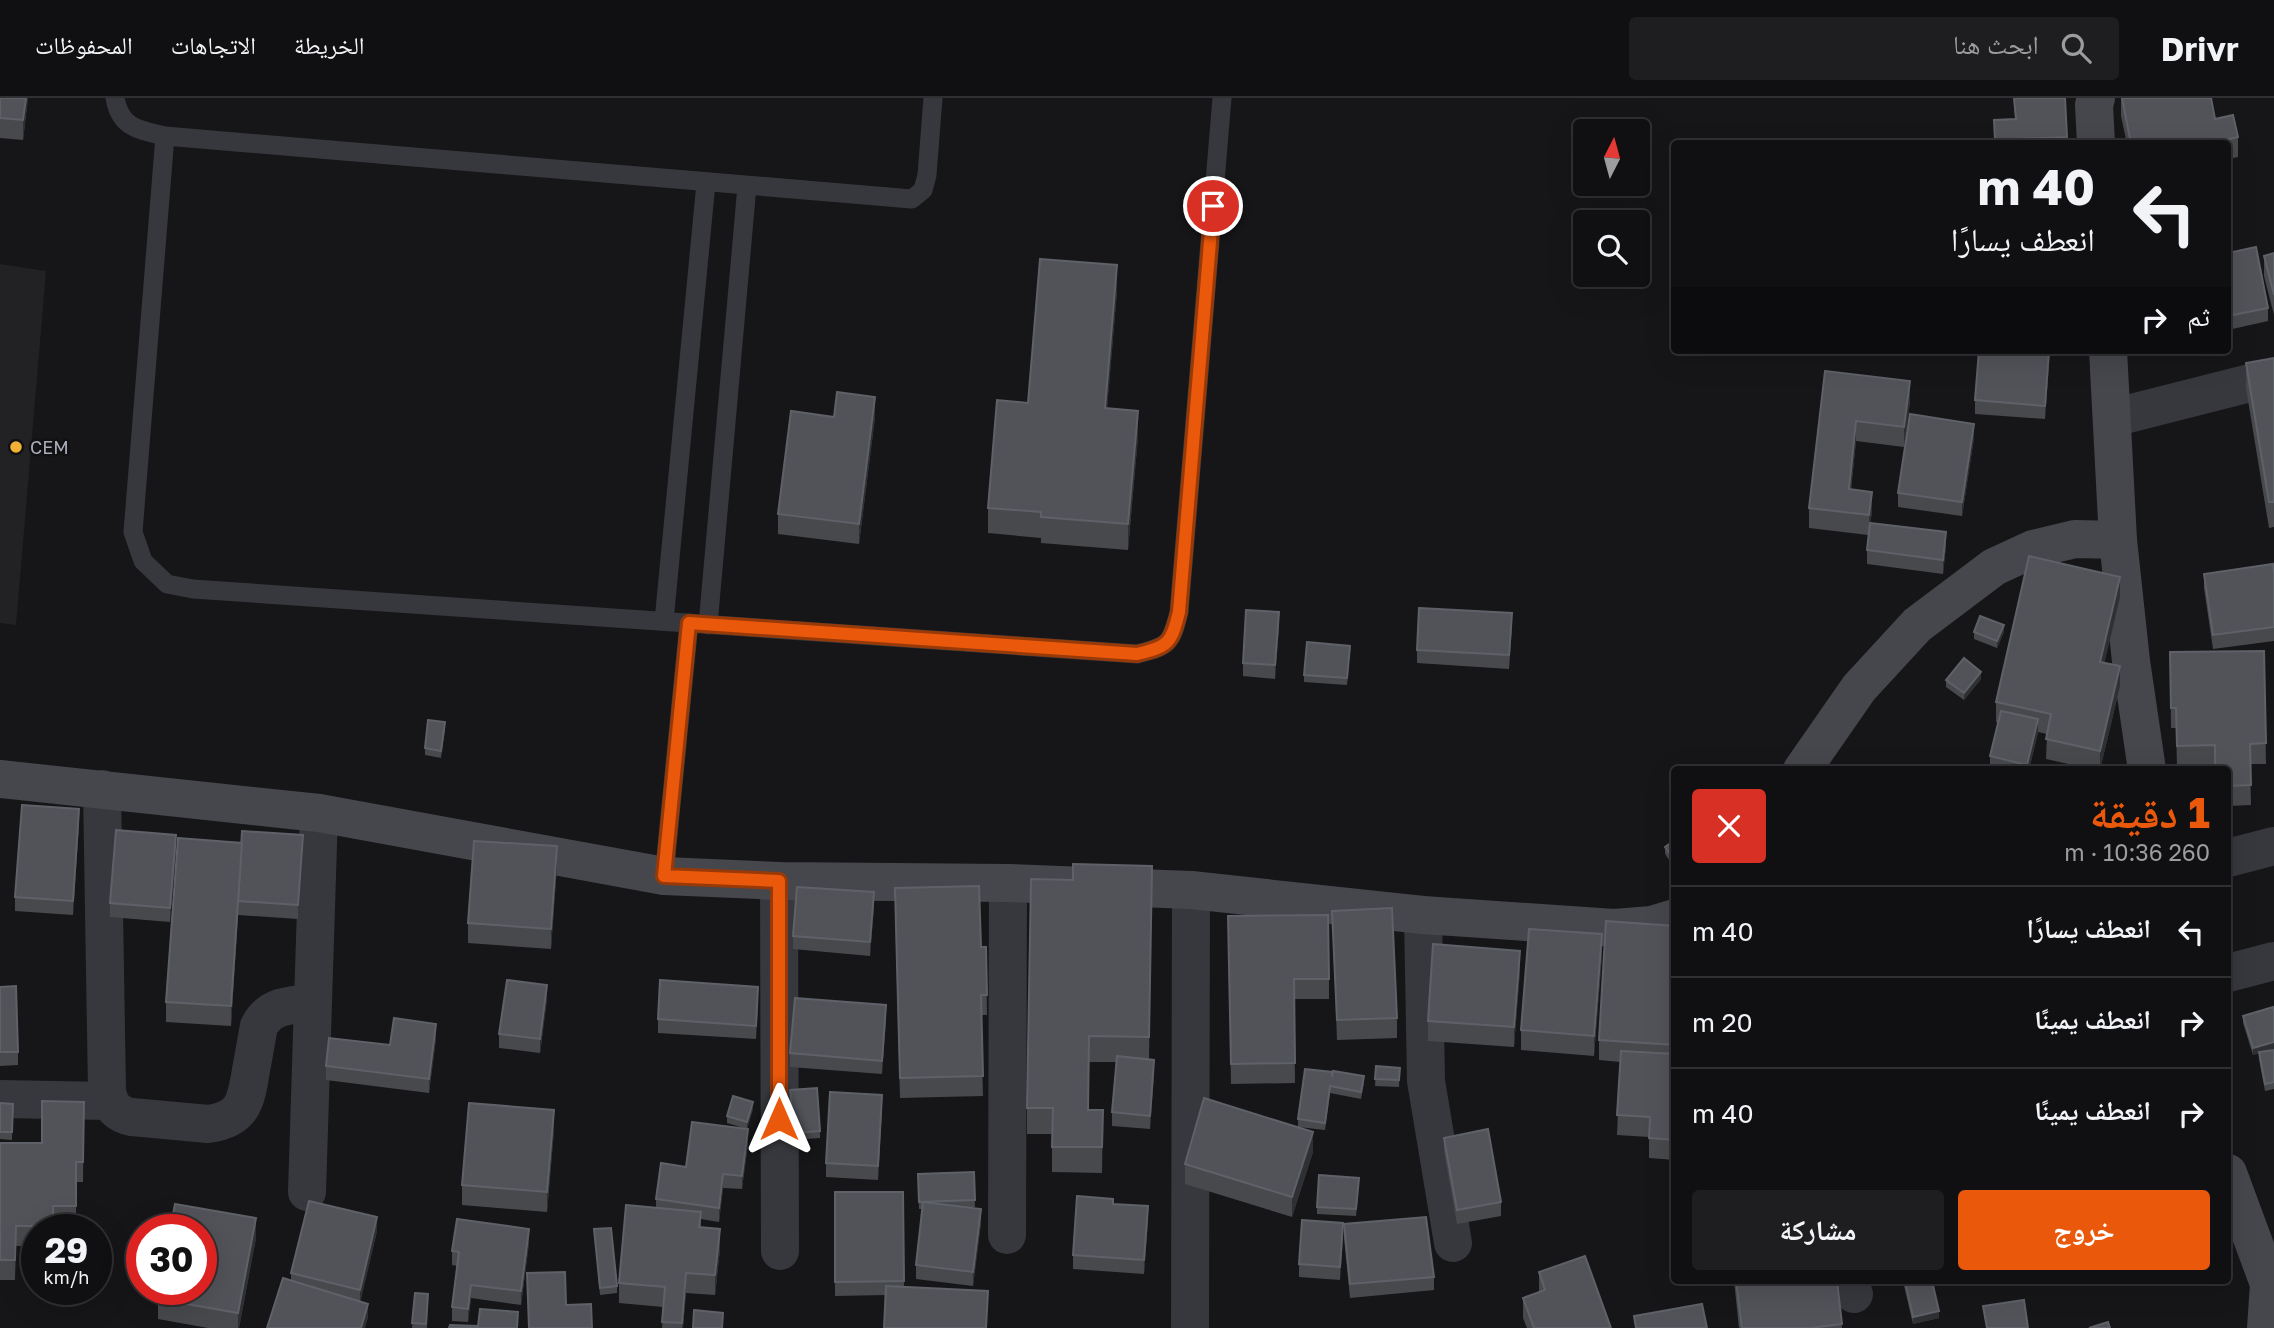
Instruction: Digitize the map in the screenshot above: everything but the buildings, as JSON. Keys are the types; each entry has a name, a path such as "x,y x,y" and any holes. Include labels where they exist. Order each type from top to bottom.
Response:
{"main road":[{"path":"2096,98 2096,140"},
{"path":"2108,354 2118,540 2131,661 2146,766"},
{"path":"1805,766 1859,688 1917,625 1993,567 2033,548 2075,539 2118,540"},
{"path":"0,779 319,813 664,876 779,881 1008,883 1191,890 1423,915 1614,928 1652,925 1671,919"},
{"path":"2231,1181 2269,1284 2266,1328"}],"street":[{"path":"2112,418 2274,377"},
{"path":"102,789 109,1101 113,1108 122,1115 132,1117 208,1124 232,1117 247,1097 259,1026 263,1019 275,1008 312,1003"},
{"path":"307,1192 319,813"},
{"path":"2231,857 2274,846"},
{"path":"779,881 780,1251"},
{"path":"1007,1235 1008,883"},
{"path":"1190,1328 1191,890"},
{"path":"1423,915 1426,1081 1453,1242"},
{"path":"2231,972 2274,961"},
{"path":"0,1098 109,1101"}],"lane":[{"path":"115,98 117,112 137,130 165,136 912,199 923,190 928,175 933,98"},
{"path":"165,136 133,532 143,561 167,584 193,589 1137,654 1160,649 1173,636 1179,612 1222,98"},
{"path":"664,621 706,183"},
{"path":"664,876 698,624 747,186"}],"shaded area":[{"name":"CEM","path":"0,264 46,271 16,625 0,623"}],"place":[{"name":"CEM","path":"16,447"}],"route":[{"path":"779,1119 779,881 664,876 689,623 1137,654 1160,649 1173,636 1179,612 1213,206"}]}
